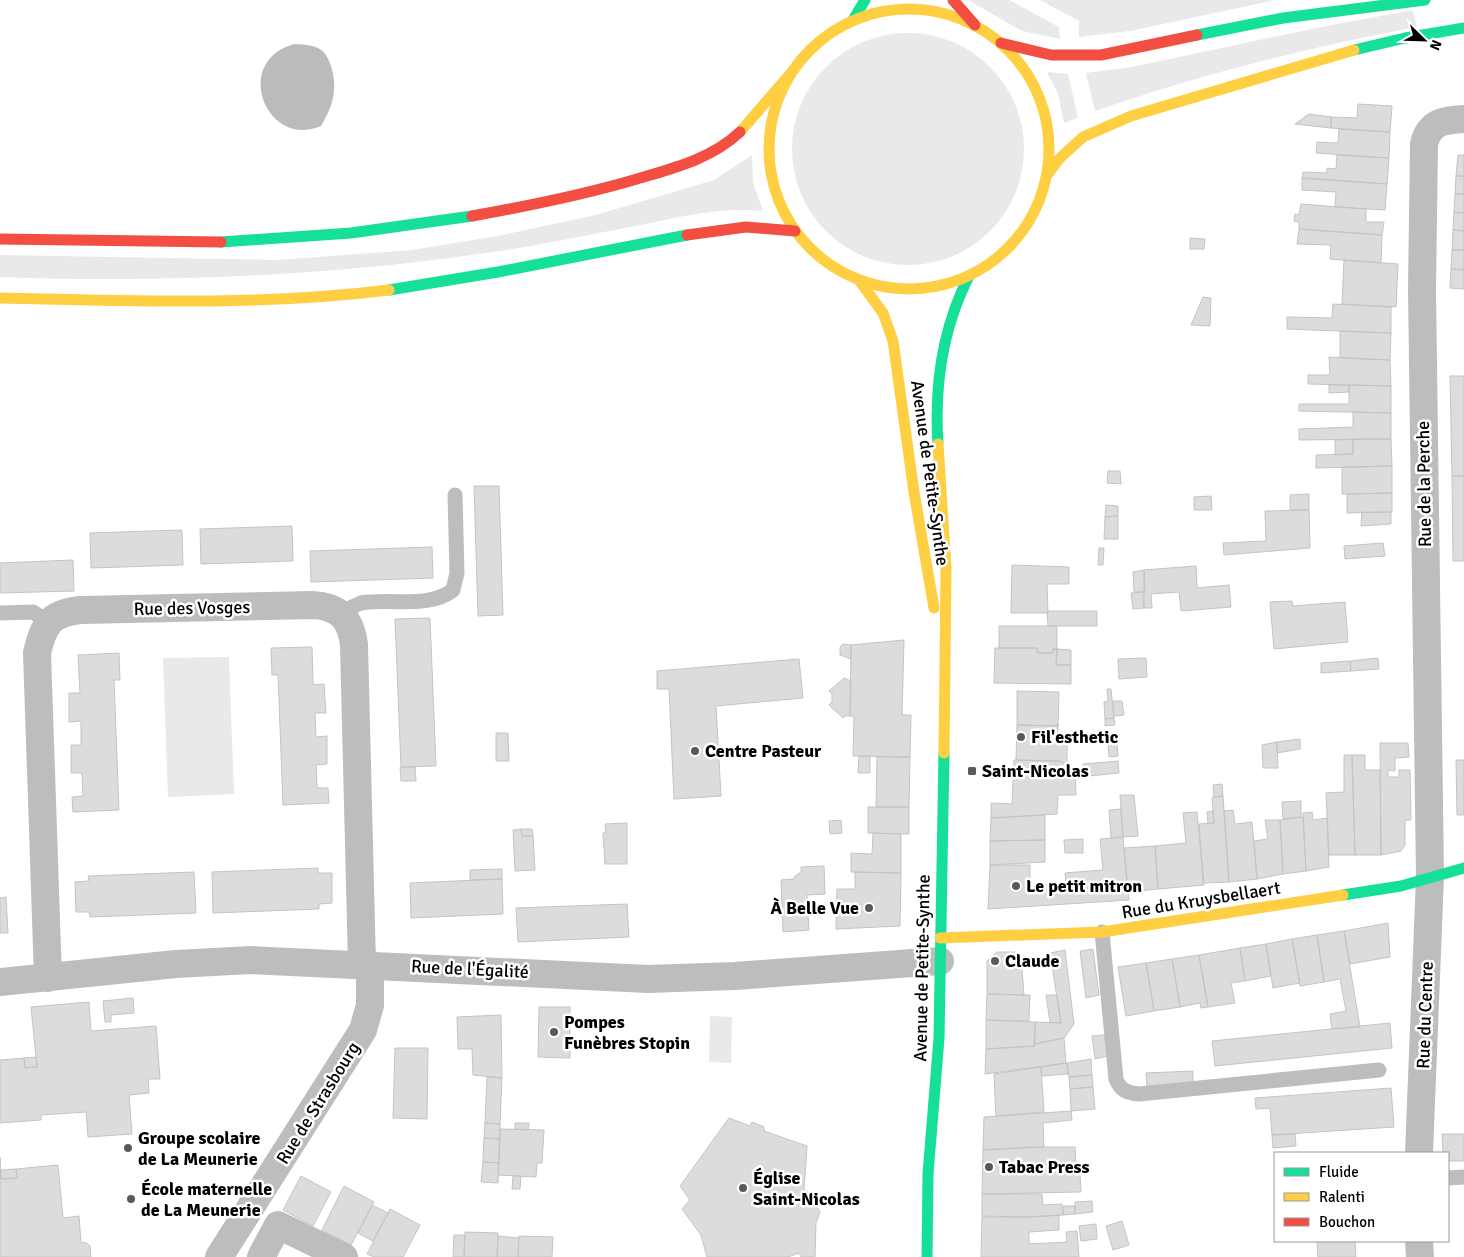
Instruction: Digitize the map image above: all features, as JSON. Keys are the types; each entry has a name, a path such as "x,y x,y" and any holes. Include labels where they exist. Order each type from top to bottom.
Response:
{"main road":[{"path":"853,20 865,0"},
{"path":"954,0 975,25"},
{"path":"1001,43 1046,54 1069,56 1101,54 1283,18 1425,0"},
{"path":"0,239 181,243 282,238 424,223 581,195 684,166 711,154 726,144 750,121 806,54 822,38 853,20 874,13 909,8 943,12 975,25 1001,43 1024,68 1040,98 1049,140 1047,175 1036,209 1017,239 999,257 969,276 936,287 910,290 884,288 858,280 828,264 807,246 795,231 778,199 771,176 769,153 772,117 780,94 791,73"},
{"path":"1047,175 1060,158 1083,137 1097,129 1140,113 1338,54 1405,38 1464,28"},
{"path":"0,298 167,302 282,299 353,294 425,284 709,231 746,226 795,231"},
{"name":"Avenue de Petite-Synthe","path":"927,1257 927,1162 938,1070 945,679 946,565 938,457 939,393 943,344 948,318 960,290 969,276"},
{"name":"Avenue de Petite-Synthe","path":"858,280 883,313 893,341 914,492 942,648 945,679"},
{"name":"Rue du Kruysbellaert","path":"940,950 1102,932 1394,887 1464,868"}],"street":[{"name":"Rue de la Perche","path":"1430,877 1422,300 1424,144 1430,128 1436,124 1444,120 1464,119"},
{"name":"Rue des Vosges","path":"48,622 63,613 81,610 312,605 329,607 345,617"},
{"path":"345,617 353,635 354,646 366,964"},
{"path":"48,622 37,652 48,978"},
{"name":"Rue du Centre","path":"1419,1152 1430,877"},
{"name":"Rue de l'Égalité","path":"0,982 176,964 245,960 366,964 648,979 735,976 940,950"},
{"name":"Rue de Strasbourg","path":"219,1257 363,1030 370,1005 366,964"},
{"path":"235,1233 262,1254 278,1226 344,1257"},
{"path":"1419,1242 1420,1257"}],"lane":[{"path":"345,617 352,607 361,603 429,600 444,596 453,590 457,573 455,495"},
{"path":"0,613 33,612 48,622"},
{"path":"1102,932 1116,1079 1124,1091 1139,1094 1379,1070"},
{"path":"1449,1178 1464,1177"}],"shaded area":[{"path":"968,0 1009,0 1059,27 1060,39 1022,31"},
{"path":"1040,0 1275,0 1130,31 1079,37 1079,21"},
{"path":"1413,10 1417,27 1254,63 1175,85 1095,111 1086,73 1132,67 1321,27"},
{"path":"908,33 942,38 952,42 963,47 990,67 1010,94 1015,105 1019,115 1024,149 1019,183 1015,193 1010,204 990,231 963,251 952,256 942,260 908,265 874,260 864,256 853,251 826,231 806,204 801,193 797,183 792,149 797,115 801,105 806,94 826,67 853,47 864,42 874,38"},
{"path":"294,44 312,46 323,51 330,64 334,82 333,97 329,111 321,126 302,130 285,126 272,115 264,101 261,84 264,68 275,54"},
{"path":"1047,72 1068,74 1078,118 1064,123 1058,94"},
{"path":"752,155 753,183 763,211 732,210 702,213 512,249 370,267 247,276 185,278 62,279 0,277 0,255 278,260 412,250 498,236 596,215 714,180"},
{"path":"229,657 234,794 168,797 163,658"},
{"path":"710,1016 732,1017 731,1063 709,1062"}],"building":[{"path":"1358,104 1392,106 1390,132 1331,128 1331,117 1357,118"},
{"path":"1309,114 1331,117 1331,128 1295,124"},
{"path":"1339,129 1390,132 1389,158 1316,153 1317,142 1338,143"},
{"path":"1337,155 1389,158 1387,184 1302,178 1303,172 1327,173 1327,168 1336,169"},
{"path":"1458,155 1464,155 1464,176 1456,176"},
{"path":"1456,176 1464,176 1464,194 1455,194"},
{"path":"1302,178 1387,184 1385,210 1335,207 1336,192 1302,190"},
{"path":"1455,194 1464,194 1464,213 1454,212"},
{"path":"1301,204 1366,209 1366,222 1384,222 1382,235 1299,229 1299,222 1294,221 1295,214 1299,215"},
{"path":"1454,212 1464,213 1464,231 1453,230"},
{"path":"1299,229 1382,235 1381,263 1330,259 1331,245 1297,244"},
{"path":"1453,230 1464,231 1464,250 1452,250"},
{"path":"1190,238 1205,239 1204,249 1190,249"},
{"path":"1452,250 1464,250 1464,270 1451,269"},
{"path":"1344,260 1398,264 1396,307 1342,304"},
{"path":"1451,269 1464,270 1464,289 1450,288"},
{"path":"1203,297 1211,298 1210,326 1191,325"},
{"path":"1333,304 1391,307 1391,333 1287,329 1287,317 1332,318"},
{"path":"1340,331 1391,333 1390,360 1340,358"},
{"path":"1329,357 1390,360 1391,386 1308,384 1308,375 1330,375"},
{"path":"1450,376 1464,376 1464,476 1452,476"},
{"path":"1329,385 1349,385 1349,392 1329,393"},
{"path":"1349,385 1391,386 1391,413 1299,411 1299,404 1349,404"},
{"path":"1353,412 1391,413 1391,439 1299,440 1299,429 1353,427"},
{"path":"1353,439 1391,439 1392,466 1316,468 1316,455 1353,454"},
{"path":"1353,439 1353,454 1335,455 1335,440"},
{"path":"1392,466 1392,493 1342,494 1342,467"},
{"path":"1108,471 1120,471 1121,484 1107,483"},
{"path":"1452,476 1464,476 1464,561 1453,561"},
{"path":"474,486 499,486 503,615 478,616"},
{"path":"1392,493 1392,512 1347,513 1347,494"},
{"path":"1309,494 1309,510 1290,510 1290,495"},
{"path":"1211,496 1212,510 1194,510 1194,497"},
{"path":"1106,505 1118,506 1118,516 1105,517"},
{"path":"1309,510 1310,548 1224,555 1223,543 1266,541 1265,511"},
{"path":"1362,512 1391,512 1391,524 1361,526"},
{"path":"1118,516 1118,539 1104,539 1105,517"},
{"path":"292,526 293,561 201,564 200,529"},
{"path":"182,530 183,565 91,568 90,533"},
{"path":"1383,543 1385,556 1345,559 1344,546"},
{"path":"432,547 433,578 311,582 310,551"},
{"path":"1099,548 1104,548 1103,565 1098,565"},
{"path":"73,560 74,591 0,593 0,563"},
{"path":"1012,565 1069,567 1069,584 1047,584 1048,613 1011,613"},
{"path":"1196,566 1197,588 1229,585 1231,607 1181,611 1179,592 1151,594 1152,608 1144,608 1144,570"},
{"path":"1144,570 1145,592 1134,592 1133,572"},
{"path":"1143,592 1144,608 1133,609 1131,593"},
{"path":"1292,601 1293,606 1345,602 1348,642 1274,649 1270,602"},
{"path":"1047,611 1097,611 1097,626 1048,626"},
{"path":"430,618 436,766 401,767 395,619"},
{"path":"999,626 1057,626 1057,649 1053,649 1053,653 1037,653 1037,648 999,648"},
{"path":"904,640 902,715 911,715 910,757 853,756 854,716 850,716 851,645"},
{"path":"843,644 851,645 851,659 840,655 840,647"},
{"path":"312,647 313,685 324,684 326,713 315,713 316,737 327,736 327,764 316,765 317,788 328,788 329,803 283,805 278,675 272,675 271,648"},
{"path":"995,648 1037,648 1037,653 1053,653 1053,649 1057,649 1056,665 1071,665 1071,684 994,683"},
{"path":"1057,649 1071,650 1071,665 1056,665"},
{"path":"119,653 120,680 114,680 119,810 73,812 72,797 83,796 82,773 71,773 71,745 81,745 81,721 69,722 69,693 80,693 78,655"},
{"path":"1146,658 1147,677 1119,679 1118,659"},
{"path":"1378,658 1379,669 1351,671 1350,661"},
{"name":"Centre Pasteur","path":"799,659 803,698 716,706 721,796 674,799 669,689 657,689 657,671"},
{"path":"1350,661 1351,671 1321,673 1321,663"},
{"path":"844,678 851,681 850,716 843,718 829,705 832,702 832,694 829,691"},
{"path":"1107,689 1111,689 1114,718 1105,719 1104,702 1108,701"},
{"path":"1017,691 1059,692 1058,726 1017,725"},
{"path":"1113,701 1122,701 1124,715 1114,716"},
{"path":"1114,718 1115,725 1105,726 1105,719"},
{"path":"1017,725 1058,726 1058,738 1067,739 1067,764 1060,761 1016,760"},
{"path":"496,733 508,733 509,761 496,761"},
{"path":"1300,739 1300,749 1277,753 1277,742"},
{"path":"1277,742 1278,768 1263,768 1262,745"},
{"path":"1380,743 1408,743 1409,757 1395,758 1395,771 1388,770 1388,777 1399,777 1399,770 1410,770 1411,820 1405,820 1405,845 1401,851 1381,855"},
{"path":"1108,744 1117,744 1118,756 1109,757"},
{"path":"1344,755 1352,755 1355,855 1329,855 1326,793 1344,792"},
{"path":"1352,755 1365,755 1365,770 1380,770 1381,855 1355,855"},
{"path":"859,756 870,756 870,773 858,773"},
{"path":"877,757 910,757 909,807 876,807"},
{"path":"1014,760 1060,761 1075,768 1076,795 1058,795 1057,814 991,818 991,803 1012,804"},
{"path":"1456,760 1464,760 1464,815 1457,815"},
{"path":"1118,761 1119,773 1089,776 1083,772 1083,764"},
{"path":"400,767 415,767 416,781 401,781"},
{"path":"1222,784 1223,796 1214,797 1213,785"},
{"path":"1120,795 1134,795 1138,836 1123,837"},
{"path":"1223,796 1229,882 1203,883 1199,824 1214,823 1212,797"},
{"path":"1301,801 1301,817 1283,819 1282,802"},
{"path":"868,807 909,807 909,834 868,833"},
{"path":"1121,809 1123,837 1111,838 1109,810"},
{"path":"1233,810 1235,824 1252,822 1257,879 1229,882 1224,811"},
{"path":"1213,811 1214,823 1208,824 1207,812"},
{"path":"1197,812 1204,885 1158,889 1155,846 1186,843 1183,813"},
{"path":"1312,812 1313,820 1327,818 1329,867 1306,871 1303,813"},
{"path":"1045,815 1045,840 990,841 991,818"},
{"path":"1303,817 1306,871 1283,874 1280,820"},
{"path":"841,820 842,833 830,834 829,821"},
{"path":"1265,820 1280,820 1283,874 1257,879 1254,841 1268,839"},
{"path":"627,823 627,864 605,864 603,833 606,833 605,824"},
{"path":"521,829 522,836 533,836 535,870 515,871 513,830"},
{"path":"521,829 532,829 533,836 522,836"},
{"path":"873,833 901,834 901,873 851,872 851,853 872,854"},
{"path":"1123,837 1129,900 988,909 990,865 1030,865 1030,886 1066,884 1065,873 1103,870 1100,839"},
{"path":"1083,839 1083,853 1065,853 1064,840"},
{"path":"1045,840 1045,862 990,865 990,841"},
{"path":"1155,846 1158,889 1128,892 1124,848"},
{"path":"824,866 825,894 807,895 809,930 783,932 781,880 794,879 801,872 801,867"},
{"path":"318,868 318,873 332,873 332,903 319,904 319,909 213,913 212,872"},
{"path":"502,869 502,879 470,880 470,870"},
{"path":"194,872 196,913 90,917 89,912 76,912 75,882 89,881 88,876"},
{"name":"À Belle Vue","path":"855,872 901,873 900,926 836,929 837,889 855,889"},
{"path":"502,879 503,914 411,918 410,883"},
{"path":"6,897 8,933 0,933 0,898"},
{"path":"627,904 629,937 518,942 516,908"},
{"path":"1388,923 1390,957 1350,964 1344,931"},
{"path":"1344,931 1360,1027 1332,1029 1330,1014 1346,1011 1340,979 1324,982 1317,935"},
{"path":"1317,935 1324,982 1300,986 1292,939"},
{"path":"1292,939 1300,983 1273,988 1266,944"},
{"path":"1266,944 1271,976 1245,981 1240,948"},
{"path":"1240,948 1245,981 1231,983 1235,1003 1208,1007 1199,955"},
{"path":"1093,949 1099,995 1086,998 1080,951"},
{"path":"1065,950 1074,1024 1064,1038 1034,1044 1035,1022 1061,1023 1050,953"},
{"path":"997,952 1015,952 1015,969 1022,970 1024,995 987,994 987,961"},
{"path":"1199,955 1208,1007 1201,1008 1200,1003 1180,1007 1172,959"},
{"path":"1172,959 1180,1007 1154,1011 1146,963"},
{"path":"1146,963 1154,1011 1126,1016 1118,967"},
{"path":"987,994 1030,995 1029,1021 986,1020"},
{"path":"1046,995 1057,995 1061,1023 1050,1022"},
{"path":"133,998 134,1013 111,1015 111,1022 105,1022 103,1001"},
{"path":"89,1002 91,1031 156,1026 160,1079 148,1079 149,1093 129,1095 132,1134 88,1137 86,1112 41,1115 41,1120 0,1123 0,1060 24,1058 25,1068 37,1067 31,1007"},
{"name":"Pompes Funèbres Stopin","path":"539,1007 570,1007 570,1058 538,1057"},
{"path":"501,1015 502,1078 473,1075 472,1049 458,1049 457,1017"},
{"path":"986,1020 1035,1022 1035,1046 986,1049"},
{"path":"1390,1023 1392,1048 1215,1066 1212,1041"},
{"path":"1104,1035 1108,1056 1095,1059 1092,1036"},
{"path":"1064,1038 1066,1063 985,1074 986,1049 1035,1046 1034,1044"},
{"path":"395,1048 428,1048 427,1119 393,1118"},
{"path":"36,1057 37,1067 25,1068 24,1058"},
{"path":"1091,1059 1092,1075 1069,1077 1067,1063"},
{"path":"1067,1063 1068,1074 1042,1076 1041,1067"},
{"path":"1041,1067 1044,1112 996,1116 994,1074"},
{"path":"1193,1071 1193,1084 1147,1087 1146,1073"},
{"path":"1092,1075 1093,1087 1070,1089 1069,1077"},
{"path":"487,1077 502,1078 500,1124 485,1123"},
{"path":"1093,1087 1095,1109 1071,1111 1070,1089"},
{"path":"1391,1088 1394,1127 1272,1135 1270,1108 1256,1109 1255,1098"},
{"path":"1071,1111 1072,1120 1043,1123 1044,1147 983,1150 984,1117"},
{"name":"Église Saint-Nicolas","path":"729,1118 750,1126 752,1122 764,1127 764,1131 807,1146 804,1191 808,1191 808,1204 817,1207 820,1212 816,1223 815,1257 801,1257 799,1253 788,1257 707,1257 701,1235 682,1209 690,1200 680,1186"},
{"path":"485,1123 500,1124 500,1139 484,1138"},
{"path":"515,1123 529,1123 528,1130 515,1129"},
{"path":"500,1129 544,1130 542,1163 537,1163 536,1177 498,1175"},
{"path":"1295,1134 1296,1146 1273,1148 1272,1135"},
{"path":"1442,1134 1464,1134 1464,1161 1449,1161 1449,1152 1443,1152"},
{"path":"484,1138 500,1139 499,1163 483,1162"},
{"path":"1075,1147 1076,1166 1070,1166 1071,1174 1080,1174 1081,1192 982,1194 983,1150"},
{"path":"0,1157 1,1179 17,1178 16,1169 58,1165 63,1218 79,1216 81,1243 85,1242 90,1246 91,1257 0,1257"},
{"path":"483,1162 499,1163 498,1183 481,1182"},
{"path":"16,1169 17,1178 1,1179 1,1170"},
{"path":"301,1176 331,1192 313,1226 283,1210"},
{"path":"513,1176 521,1176 520,1189 512,1189"},
{"path":"344,1186 374,1202 351,1245 322,1230"},
{"path":"982,1194 1042,1194 1043,1205 1062,1204 1063,1215 1030,1217 982,1216"},
{"path":"1092,1201 1093,1212 1075,1214 1075,1202"},
{"path":"372,1205 388,1213 373,1241 358,1233"},
{"path":"1063,1206 1075,1206 1075,1214 1063,1215"},
{"path":"390,1209 420,1225 403,1257 374,1257 367,1254"},
{"path":"1059,1215 1059,1230 1029,1232 1029,1244 1067,1242 1066,1232 1077,1231 1079,1257 981,1257 982,1217"},
{"path":"1122,1221 1129,1245 1113,1250 1106,1226"},
{"path":"1096,1224 1097,1239 1081,1241 1079,1226"},
{"path":"465,1232 498,1233 497,1257 464,1257"},
{"path":"454,1235 465,1235 464,1257 453,1257"},
{"path":"498,1236 519,1238 518,1257 497,1257"},
{"path":"519,1236 553,1237 552,1257 518,1257"},
{"path":"1317,1242 1355,1242 1356,1257 1318,1257"}],"traffic: fast":[{"path":"853,20 865,0"},
{"path":"1197,35 1283,18 1425,0"},
{"path":"1354,50 1405,38 1464,28"},
{"path":"221,242 351,233 472,216"},
{"path":"389,290 498,272 687,235"},
{"path":"938,444 937,400 942,357 952,316 969,276"},
{"path":"927,1257 928,1174 939,1038 944,753"},
{"path":"1343,895 1401,886 1464,868"}],"traffic: slow":[{"path":"895,9 923,9 963,19 975,25 998,40 1018,60 1039,95 1047,122 1049,149 1047,176 1039,203 1018,238 998,258 975,273 950,283 923,289 895,289 855,279 843,273 820,258 800,238 785,215 775,190 769,163 769,135 779,95 785,83 800,60 820,40 843,25 868,15 895,9"},
{"path":"1047,175 1060,158 1083,137 1131,116 1354,50"},
{"path":"740,132 791,73"},
{"path":"859,280 883,313 893,341 914,492 934,608"},
{"path":"0,298 146,301 244,300 341,295 389,290"},
{"path":"938,444 946,568 944,753"},
{"path":"940,938 1102,932 1343,895"}],"traffic: jam":[{"path":"953,0 975,25"},
{"path":"1001,43 1051,55 1101,55 1197,35"},
{"path":"472,216 576,195 665,171 704,156 740,132"},
{"path":"687,235 746,227 795,231"},
{"path":"0,239 221,242"}],"place":[{"name":"Fil'esthetic","path":"1021,737"},
{"name":"Centre Pasteur","path":"695,751"},
{"name":"Saint-Nicolas","path":"972,771"},
{"name":"Le petit mitron","path":"1016,886"},
{"name":"À Belle Vue","path":"869,908"},
{"name":"Claude","path":"995,961"},
{"name":"Pompes Funèbres Stopin","path":"554,1032"},
{"name":"Groupe scolaire de La Meunerie","path":"128,1148"},
{"name":"Tabac Press","path":"989,1167"},
{"name":"Église Saint-Nicolas","path":"743,1188"},
{"name":"École maternelle de La Meunerie","path":"131,1199"}]}
